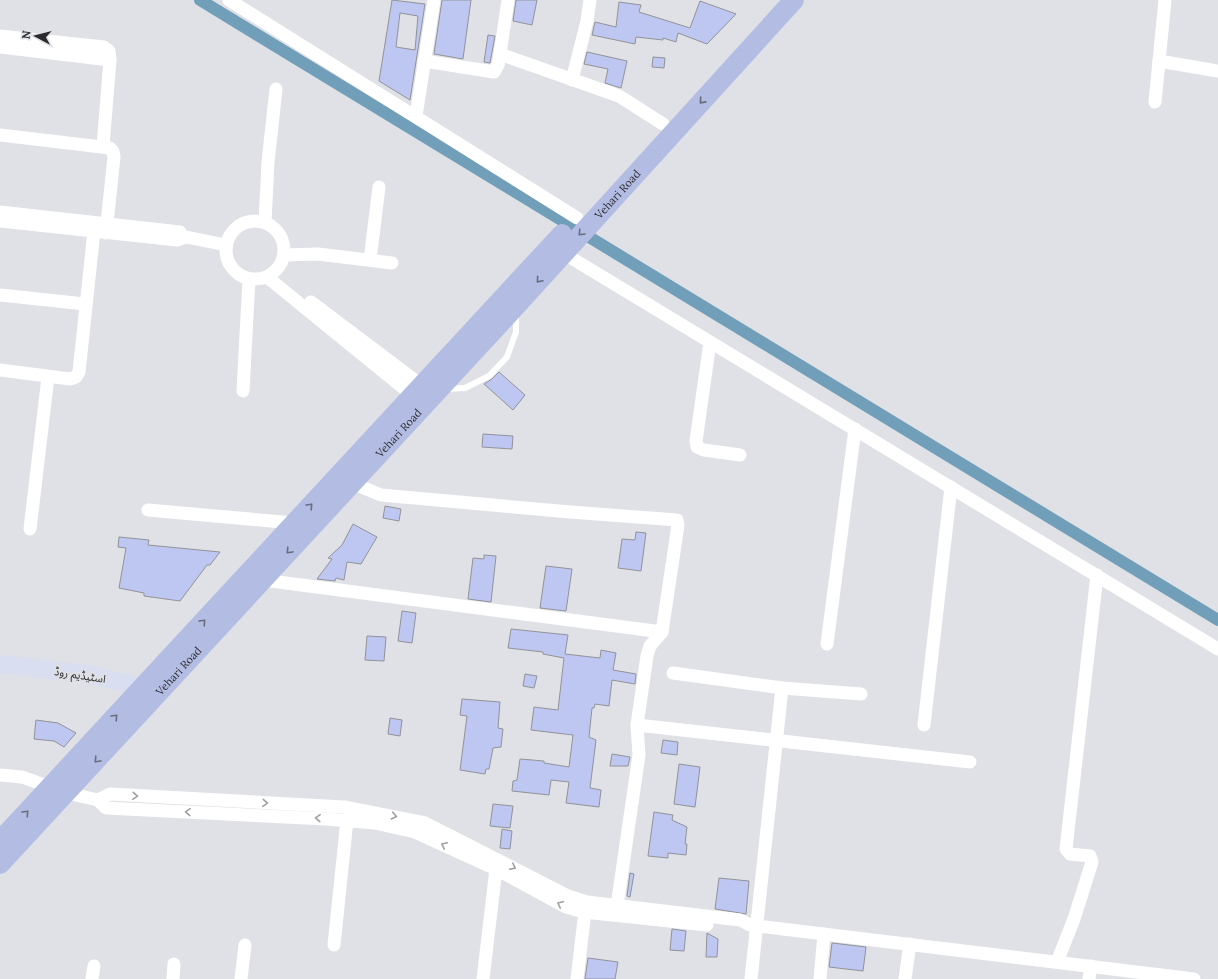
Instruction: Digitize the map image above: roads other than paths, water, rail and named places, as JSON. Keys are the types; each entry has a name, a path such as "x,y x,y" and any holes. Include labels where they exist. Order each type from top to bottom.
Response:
{"main road":[{"name":"Vehari Road","path":"514,297 577,218 777,0"},
{"name":"Vehari Road","path":"0,864 59,790 151,690 294,522 514,297 564,252 794,0"},
{"name":"Vehari Road","path":"151,690 263,580 352,483 424,390"},
{"name":"اسٹیڈیم روڈ","path":"0,664 85,674 151,690"},
{"name":"Vehari Road","path":"0,842 59,790"}],"street":[{"path":"229,0 577,218"},
{"path":"416,116 434,0"},
{"path":"424,61 494,72 498,65 508,0"},
{"path":"572,80 587,21 590,0"},
{"path":"1155,102 1165,0"},
{"path":"0,36 104,47 109,51 110,60 103,146"},
{"path":"0,47 110,60"},
{"path":"500,54 528,62 572,80 619,96 663,124"},
{"path":"1159,61 1218,71"},
{"path":"265,222 268,162 276,89"},
{"path":"0,135 103,146 110,148 114,157 102,229 85,304 79,372 76,377 70,379 0,370"},
{"path":"370,260 379,187"},
{"path":"0,212 177,240 186,237 226,245"},
{"path":"255,220 265,222 274,228 280,235 284,245 284,255 281,264 270,275 259,280 249,279 240,276 233,271 225,254 226,245 229,235 236,227 245,222 255,220"},
{"path":"0,222 102,229"},
{"path":"564,252 1218,649"},
{"path":"284,255 318,254 392,263"},
{"path":"270,275 424,390"},
{"path":"243,391 249,279"},
{"path":"0,295 85,304"},
{"path":"710,342 696,441 698,447 704,450 740,455"},
{"path":"30,529 48,376"},
{"path":"827,644 855,429"},
{"path":"352,483 381,495 677,520 678,525 662,632 650,646 647,656 637,725 639,755 618,906"},
{"path":"924,725 951,487"},
{"path":"148,510 294,522"},
{"path":"1057,962 1074,919 1092,862 1090,856 1070,854 1066,849 1097,575"},
{"path":"263,580 662,632"},
{"path":"673,674 782,688 861,694"},
{"path":"751,979 753,926 782,688"},
{"path":"637,725 970,762"},
{"path":"0,775 22,777 59,790 98,800 106,808 347,820 375,823 415,832 496,869 566,907 618,906 740,920 753,926"},
{"path":"98,800 110,794 344,807 375,812 425,823 568,896 585,907 741,928 753,926 1057,962 1090,972 1194,979"},
{"path":"334,945 347,820"},
{"path":"483,979 496,869"},
{"path":"577,979 585,907"},
{"path":"820,979 824,934"},
{"path":"905,979 910,944"},
{"path":"241,979 245,945"},
{"path":"172,979 174,964"},
{"path":"92,979 94,966"}],"lane":[{"path":"424,390 465,388 489,376 507,357 516,332 514,297"}],"waterway":[{"path":"200,0 1218,620"}]}
